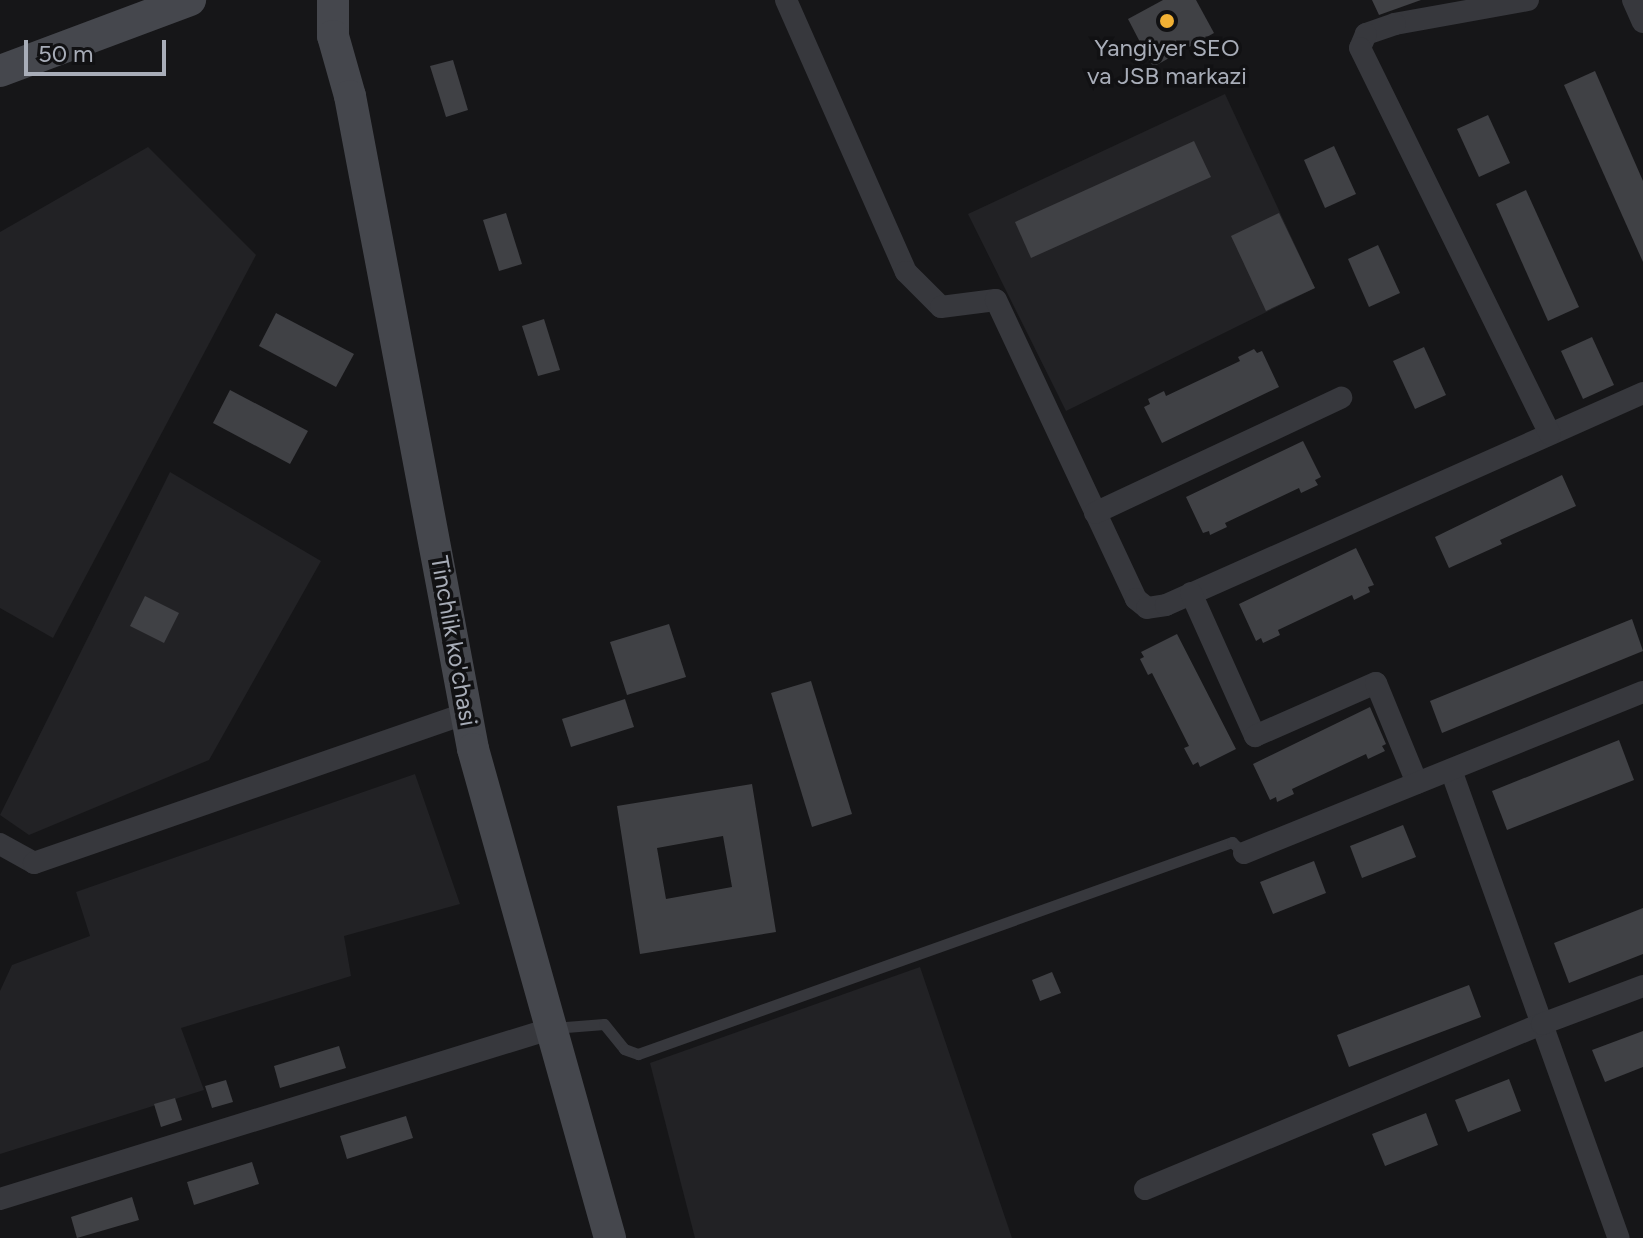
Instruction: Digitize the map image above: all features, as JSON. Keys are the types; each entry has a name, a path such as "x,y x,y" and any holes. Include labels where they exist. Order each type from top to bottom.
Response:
{"main road":[{"path":"0,48 129,0"},
{"path":"0,71 190,0"},
{"name":"Tinchlik ko'chasi","path":"311,0 333,36 350,96 473,749 610,1238"},
{"name":"Tinchlik ko'chasi","path":"333,0 333,36"}],"street":[{"path":"786,0 906,272 941,307 996,300 1136,599 1147,608 1166,605 1643,393"},
{"path":"1528,0 1395,24 1366,34 1360,48 1550,434"},
{"path":"1633,0 1643,22"},
{"path":"1095,513 1341,398"},
{"path":"1191,593 1255,736 1376,683 1417,783"},
{"path":"1244,853 1643,692"},
{"path":"0,844 34,863 467,713"},
{"path":"1451,770 1619,1238"},
{"path":"1145,1189 1542,1024 1643,986"},
{"path":"0,1199 553,1028"}],"lane":[{"path":"553,1028 604,1024 624,1049 638,1054 1232,842 1244,853"}],"shaded area":[{"path":"1225,94 1315,288 1066,411 968,214"},
{"path":"148,147 256,255 53,638 0,608 0,232"},
{"path":"170,472 321,561 209,760 29,835 0,815"},
{"path":"415,774 460,904 344,936 351,976 181,1028 204,1090 0,1154 0,991 12,965 90,936 76,892"},
{"path":"920,967 1012,1238 695,1238 650,1063"}],"building":[{"path":"1163,0 1196,0 1214,33 1153,67 1128,19"},
{"path":"1372,0 1421,0 1379,15"},
{"path":"453,60 468,110 446,117 430,66"},
{"path":"1595,71 1643,181 1643,262 1564,85"},
{"path":"1488,115 1510,163 1479,177 1457,129"},
{"path":"1194,141 1211,177 1031,258 1015,222"},
{"path":"1334,146 1356,194 1325,208 1304,160"},
{"path":"1526,190 1579,307 1548,321 1496,204"},
{"path":"506,213 522,264 499,271 483,220"},
{"path":"1279,213 1315,288 1266,311 1231,236"},
{"path":"1378,245 1400,293 1369,307 1348,259"},
{"path":"276,313 354,354 336,387 259,346"},
{"path":"544,319 560,370 538,376 522,326"},
{"path":"1592,337 1614,385 1583,399 1561,351"},
{"path":"1424,347 1446,395 1415,409 1393,361"},
{"path":"1254,349 1257,353 1262,351 1279,387 1162,443 1144,407 1150,404 1148,399 1164,391 1166,396 1240,361 1238,357"},
{"path":"230,390 308,431 290,464 213,423"},
{"path":"1303,441 1321,477 1315,480 1318,485 1301,493 1299,488 1225,523 1227,527 1210,535 1209,531 1203,533 1186,497"},
{"path":"1562,475 1576,506 1500,540 1502,544 1449,568 1435,537"},
{"path":"1356,548 1374,585 1368,587 1370,592 1354,600 1352,595 1278,630 1280,635 1263,643 1261,638 1256,641 1239,604"},
{"path":"145,596 179,613 164,643 130,626"},
{"path":"1632,619 1643,651 1442,733 1430,701"},
{"path":"669,624 686,677 627,695 610,642"},
{"path":"1177,634 1236,749 1200,767 1198,762 1193,765 1184,748 1189,746 1152,673 1148,675 1140,659 1144,657 1141,652"},
{"path":"811,681 852,814 812,827 771,693"},
{"path":"625,699 634,727 571,747 562,719"},
{"path":"1370,707 1386,744 1382,746 1385,751 1368,759 1366,754 1292,789 1294,794 1277,802 1276,797 1270,800 1253,764"},
{"path":"1619,740 1634,780 1507,830 1492,791"},
{"path":"752,784 776,932 640,954 617,806","holes":["723,836 732,887 666,899 657,848"]},
{"path":"1403,825 1416,857 1362,878 1350,846"},
{"path":"1314,861 1326,893 1273,914 1260,882"},
{"path":"1643,908 1643,954 1569,983 1554,943"},
{"path":"1052,972 1061,993 1040,1001 1032,980"},
{"path":"1469,985 1481,1017 1349,1067 1337,1035"},
{"path":"1643,1031 1643,1067 1605,1082 1592,1050"},
{"path":"339,1046 346,1068 280,1088 274,1066"},
{"path":"1509,1079 1521,1111 1468,1132 1455,1100"},
{"path":"226,1080 233,1102 212,1108 205,1086"},
{"path":"175,1098 182,1120 161,1127 154,1104"},
{"path":"1426,1113 1438,1145 1385,1166 1372,1134"},
{"path":"406,1116 413,1138 347,1159 340,1136"},
{"path":"252,1162 259,1184 194,1205 187,1182"},
{"path":"132,1197 139,1220 77,1238 71,1217"}],"place":[{"name":"Yangiyer SEO va JSB markazi","path":"1167,21"}]}
